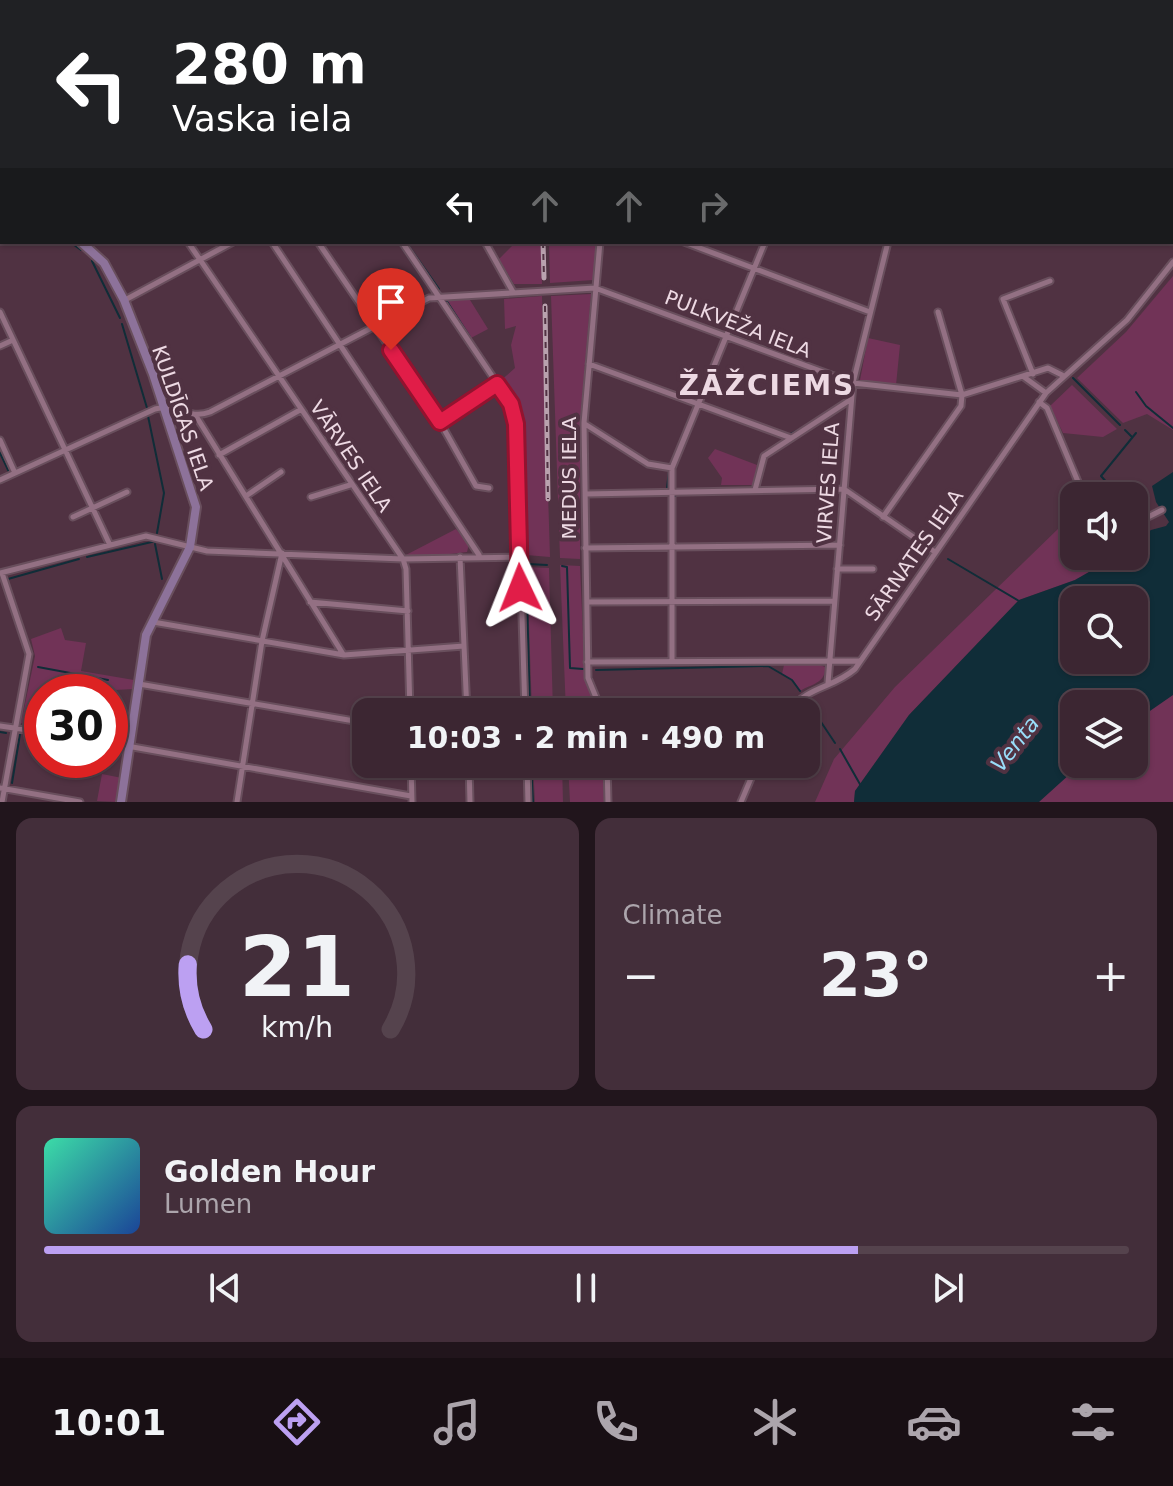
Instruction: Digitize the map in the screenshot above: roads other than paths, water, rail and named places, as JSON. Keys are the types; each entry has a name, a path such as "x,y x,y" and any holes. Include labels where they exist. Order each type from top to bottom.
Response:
{"street":[{"name":"KULDĪGAS IELA","path":"83,244 104,263 124,300 196,507 190,547 152,622 121,802"},
{"name":"VĀRVES IELA","path":"189,244 403,559"},
{"path":"124,300 229,244"},
{"path":"273,244 480,556"},
{"path":"319,244 440,422 476,486 489,488"},
{"path":"403,244 511,404 516,424 524,698"},
{"path":"486,244 513,292"},
{"name":"MEDUS IELA","path":"595,698 590,687 587,662 584,423 600,244"},
{"path":"689,244 871,312"},
{"path":"672,661 672,468 764,244"},
{"name":"VIRVES IELA","path":"828,683 850,400 888,244"},
{"name":"SĀRNATES IELA","path":"860,661 1046,393 1062,375 1127,320 1173,262"},
{"path":"1033,374 1003,299 1050,281"},
{"name":"PULKVEŽA IELA","path":"439,296 595,288 853,383 962,395 1054,368 1062,375"},
{"path":"0,480 163,407 196,416 210,412 439,296"},
{"path":"0,312 110,545"},
{"path":"883,517 961,406 962,395 938,312"},
{"path":"0,346 13,340"},
{"path":"589,364 791,438"},
{"path":"1024,377 1046,393"},
{"path":"440,422 497,384"},
{"path":"755,490 764,456 850,400"},
{"path":"1039,402 1047,408 1078,482"},
{"path":"219,455 300,410"},
{"path":"196,416 344,655"},
{"path":"584,423 648,464 672,468"},
{"path":"0,440 15,473"},
{"path":"246,496 281,472"},
{"path":"311,497 350,485"},
{"path":"586,494 844,489 935,552"},
{"path":"73,517 127,492"},
{"path":"1148,517 1162,510"},
{"path":"2,802 2,788 29,654 1,573 146,536 190,547 403,559 518,557"},
{"path":"585,548 840,545"},
{"path":"237,802 262,641 282,552"},
{"path":"460,557 466,698"},
{"path":"403,559 408,611 410,698"},
{"path":"837,569 873,569"},
{"path":"587,602 834,601"},
{"path":"310,602 408,611"},
{"path":"152,622 344,655 464,646"},
{"path":"587,662 860,661"},
{"path":"801,698 806,692 848,675 860,661"},
{"path":"139,684 352,721"},
{"path":"0,726 24,729"},
{"path":"128,746 412,799 411,778"},
{"path":"469,778 470,802"},
{"path":"527,778 528,802"},
{"path":"607,778 608,802"},
{"path":"741,802 751,778"},
{"path":"2,788 80,802"}],"water":[{"name":"Venta","path":"1173,472 1173,695 1148,712 1148,690 1060,690 1060,778 1066,778 1039,802 854,802 855,791 909,715 1019,600 1075,580 1092,570 1148,570 1148,532 1169,522 1156,502 1152,486"}],"waterway":[{"path":"73,244 81,250"},
{"path":"399,244 431,291"},
{"path":"407,244 439,289"},
{"path":"92,261 120,318"},
{"path":"446,300 470,337"},
{"path":"438,301 493,383"},
{"path":"122,324 147,408"},
{"path":"473,342 520,414 526,556"},
{"path":"1073,378 1120,425"},
{"path":"497,389 510,408"},
{"path":"1136,392 1146,406 1173,428"},
{"path":"687,423 695,406"},
{"path":"148,416 164,493 157,533"},
{"path":"512,418 517,549"},
{"path":"789,435 804,427"},
{"path":"1125,430 1132,437"},
{"path":"681,438 684,431"},
{"path":"1106,482 1101,476 1136,433"},
{"path":"672,462 679,445"},
{"path":"0,453 9,472"},
{"path":"667,488 669,471"},
{"path":"675,496 675,540"},
{"path":"87,557 156,541"},
{"path":"155,544 162,579"},
{"path":"8,579 79,559"},
{"path":"948,559 1019,601"},
{"path":"526,561 530,698"},
{"path":"528,564 547,565"},
{"path":"562,566 567,567 570,668 583,669"},
{"path":"596,670 768,666 792,680 800,691"},
{"path":"38,667 76,674"},
{"path":"820,720 835,743"},
{"path":"0,732 6,733"},
{"path":"12,783 20,734"},
{"path":"840,749 861,786"},
{"path":"532,778 533,802"}],"railway":[{"path":"543,244 544,278"},
{"path":"545,306 548,499"}],"district":[{"name":"ŽĀŽCIEMS","path":"767,385"}]}
